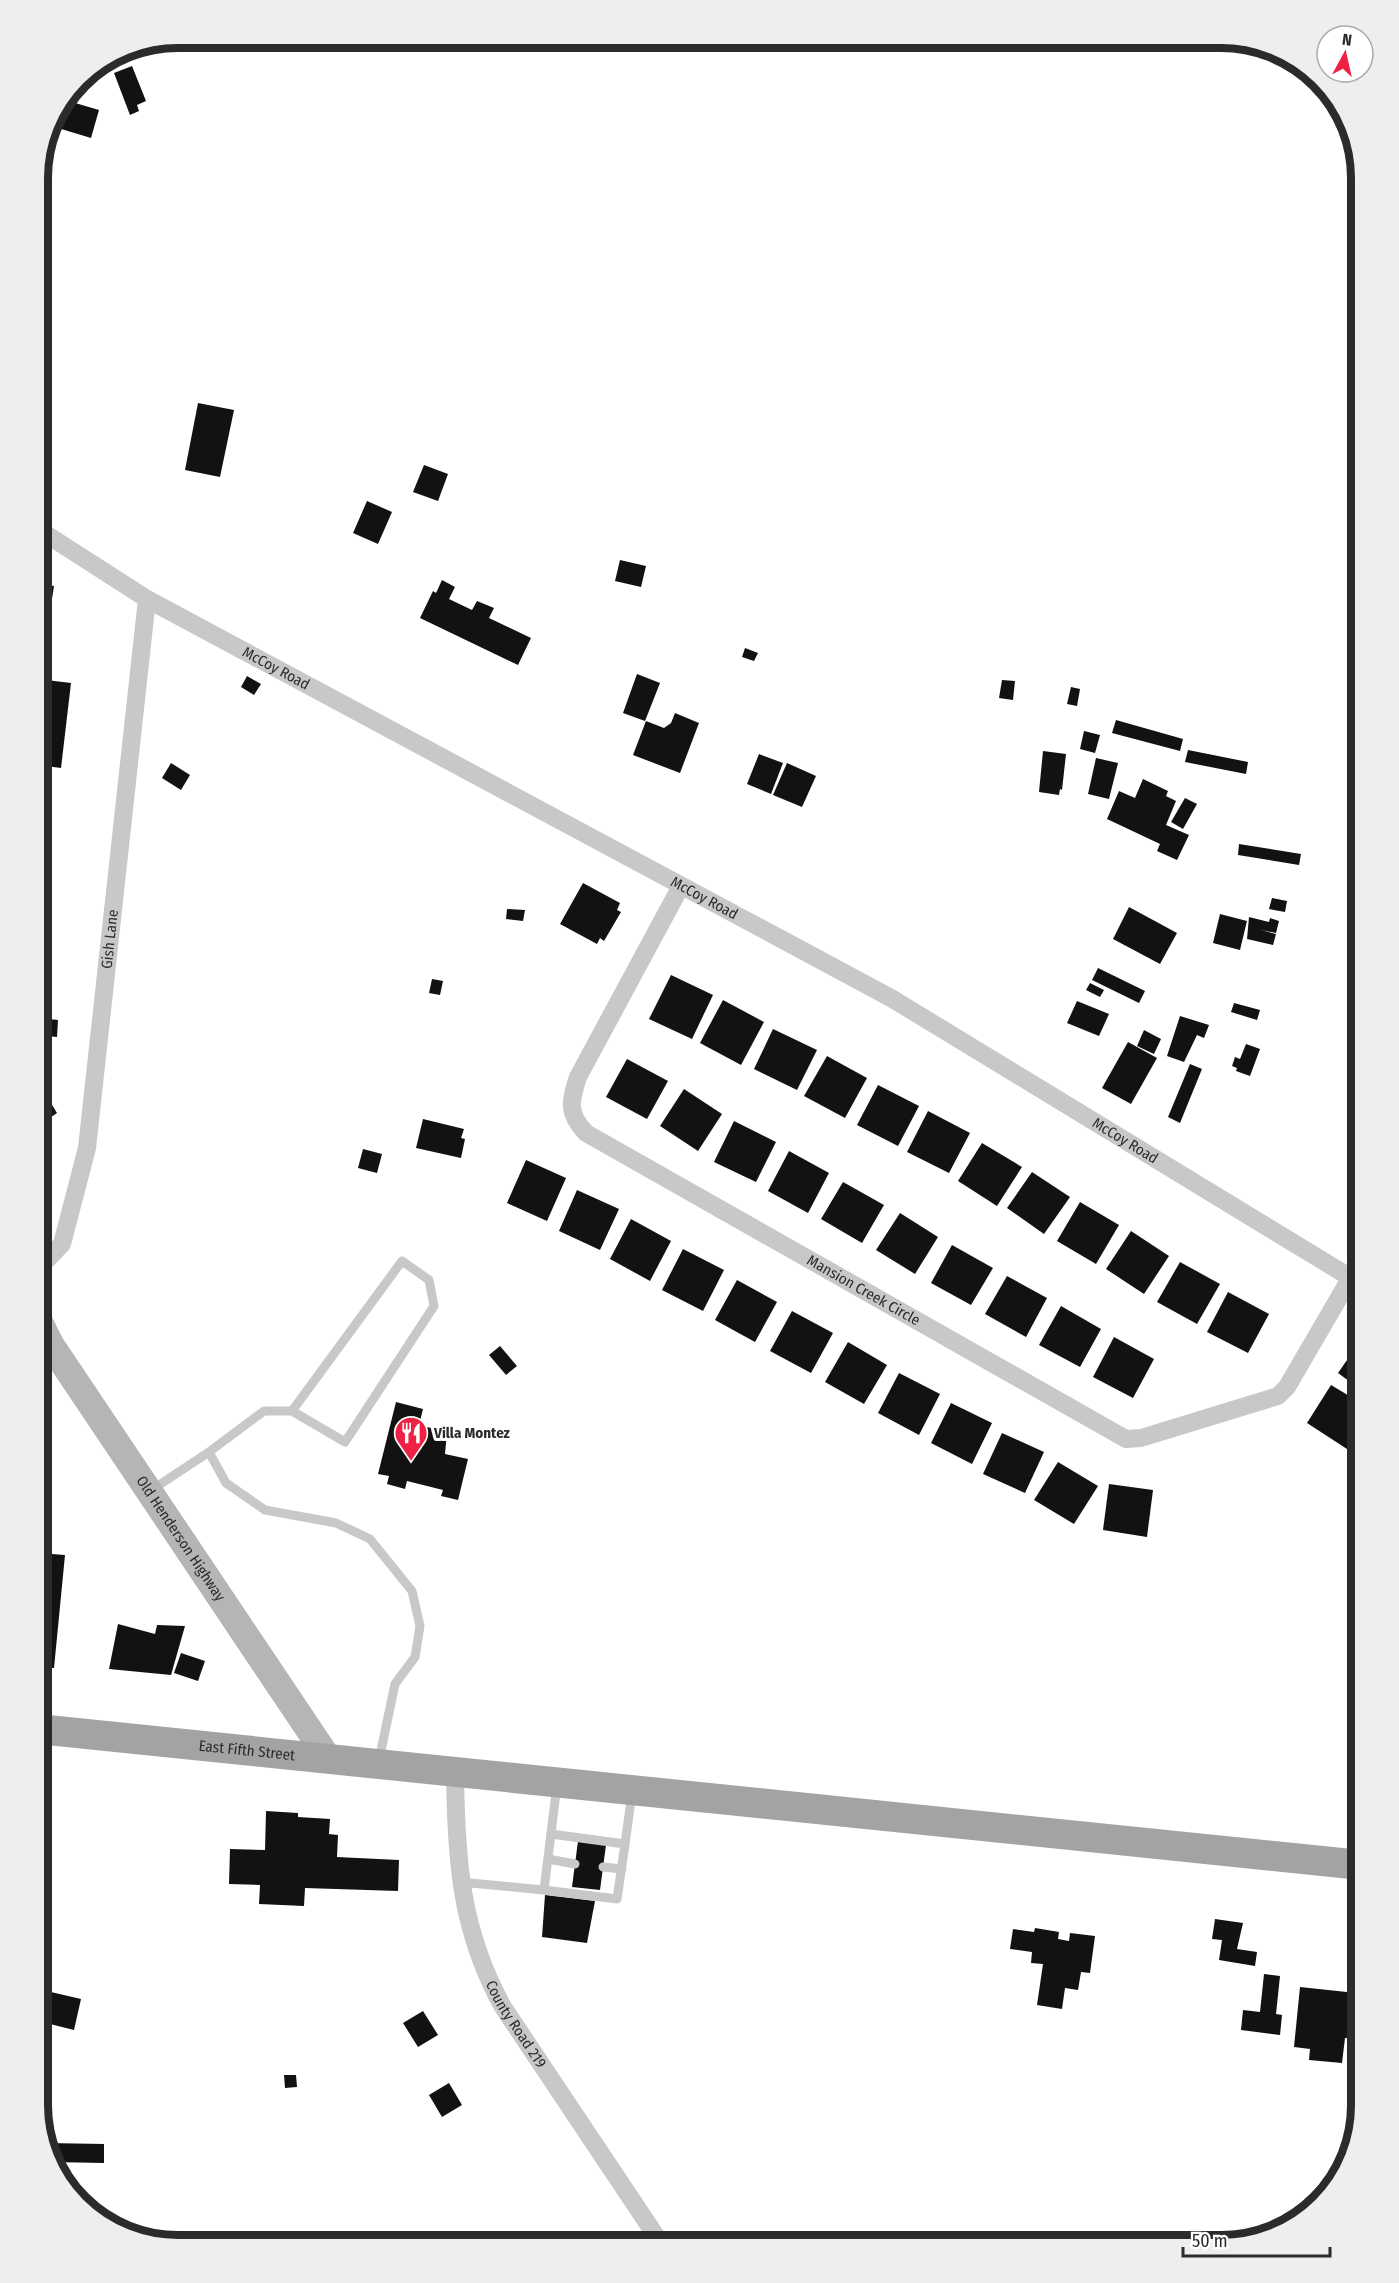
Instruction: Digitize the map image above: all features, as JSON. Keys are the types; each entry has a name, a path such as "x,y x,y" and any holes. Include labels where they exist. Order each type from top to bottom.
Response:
{"main road":[{"name":"Old Henderson Highway","path":"48,1339 328,1758"},
{"name":"East Fifth Street","path":"48,1730 1351,1863"}],"street":[{"name":"McCoy Road","path":"48,535 147,599 891,998 1351,1277"},
{"name":"Gish Lane","path":"48,1259 62,1245 87,1148 147,599"},
{"name":"Mansion Creek Circle","path":"681,886 578,1077 571,1111 575,1122 586,1133 1126,1439 1152,1435 1278,1396 1287,1387 1351,1288"},
{"path":"48,1351 51,1345"},
{"name":"County Road 219","path":"455,1772 459,1882 473,1942 488,1980 509,2017 655,2235"}],"lane":[{"path":"149,1491 209,1452 264,1411 292,1411 345,1442 434,1306 429,1280 402,1261 292,1411"},
{"path":"209,1452 226,1483 265,1509 336,1523 370,1539 412,1591 420,1626 415,1657 394,1684 378,1764"},
{"path":"544,1890 558,1783"},
{"path":"459,1882 617,1899 633,1790"},
{"path":"551,1834 625,1844"},
{"path":"548,1859 575,1864"},
{"path":"603,1867 622,1869"}],"building":[{"path":"132,66 146,101 137,105 139,111 130,115 114,73"},
{"path":"73,102 99,110 91,138 58,128"},
{"path":"198,403 234,410 220,477 185,470"},
{"path":"424,465 448,474 438,501 413,492"},
{"path":"367,501 392,512 378,544 353,533"},
{"path":"620,560 646,566 641,587 615,581"},
{"path":"442,580 455,587 449,599 472,610 477,601 494,608 489,618 531,638 518,665 420,618 433,591 436,593"},
{"path":"48,585 54,586 48,625"},
{"path":"745,648 758,653 754,661 742,657"},
{"path":"637,674 660,683 645,721 623,713"},
{"path":"247,676 261,684 254,695 241,687"},
{"path":"48,680 71,683 61,768 48,766"},
{"path":"1002,680 1015,681 1013,700 999,698"},
{"path":"1071,687 1080,689 1077,706 1067,704"},
{"path":"675,713 699,723 680,773 633,755 646,721 664,728 671,723"},
{"path":"1116,720 1183,739 1180,751 1112,733"},
{"path":"1084,731 1100,735 1095,753 1080,749"},
{"path":"1188,750 1248,762 1246,774 1185,762"},
{"path":"1043,751 1066,754 1062,790 1060,789 1059,795 1039,792"},
{"path":"759,754 783,763 771,794 747,784"},
{"path":"1096,758 1118,763 1109,799 1088,794"},
{"path":"171,763 190,775 181,790 162,778"},
{"path":"787,763 816,776 802,807 773,795"},
{"path":"1143,779 1168,791 1166,796 1176,801 1166,825 1189,835 1177,860 1157,851 1160,844 1107,819 1119,791 1135,798"},
{"path":"1185,798 1197,804 1183,829 1171,822"},
{"path":"48,817 51,817 48,844"},
{"path":"1239,844 1301,854 1299,865 1238,855"},
{"path":"583,883 620,903 617,910 621,912 604,941 600,938 597,944 560,924"},
{"path":"1272,898 1287,901 1285,912 1269,909"},
{"path":"1129,907 1177,933 1160,964 1113,939"},
{"path":"507,909 525,910 523,921 506,919"},
{"path":"1220,914 1247,921 1240,950 1213,943"},
{"path":"1249,917 1269,922 1270,918 1279,921 1276,933 1261,930 1276,934 1273,945 1247,939"},
{"path":"1098,968 1145,991 1139,1003 1092,980"},
{"path":"671,975 713,995 692,1039 649,1019"},
{"path":"432,979 443,981 440,995 429,993"},
{"path":"1090,983 1104,990 1100,997 1086,990"},
{"path":"723,1000 764,1022 741,1065 700,1043"},
{"path":"1077,1001 1109,1014 1099,1036 1067,1023"},
{"path":"1234,1003 1260,1010 1257,1020 1231,1012"},
{"path":"1180,1016 1209,1025 1204,1038 1197,1035 1184,1062 1167,1056"},
{"path":"48,1019 58,1020 57,1037 48,1036"},
{"path":"773,1029 817,1050 797,1090 754,1069"},
{"path":"1144,1030 1161,1039 1154,1054 1137,1046"},
{"path":"1128,1042 1157,1058 1131,1104 1102,1088"},
{"path":"1246,1044 1260,1049 1250,1076 1236,1071 1237,1068 1232,1066 1235,1057 1240,1059"},
{"path":"827,1056 867,1078 845,1118 804,1096"},
{"path":"627,1059 668,1081 647,1119 606,1097"},
{"path":"1190,1064 1202,1069 1180,1123 1168,1117"},
{"path":"878,1085 919,1106 898,1146 857,1125"},
{"path":"684,1089 722,1114 698,1151 660,1126"},
{"path":"48,1098 57,1113 48,1119"},
{"path":"928,1111 970,1133 949,1173 907,1152"},
{"path":"423,1119 464,1129 461,1138 465,1139 461,1158 416,1148"},
{"path":"734,1121 776,1142 756,1182 714,1162"},
{"path":"982,1143 1022,1167 997,1206 958,1181"},
{"path":"363,1149 382,1154 377,1173 358,1168"},
{"path":"789,1151 829,1173 808,1213 768,1191"},
{"path":"526,1160 566,1178 547,1221 507,1203"},
{"path":"1032,1172 1070,1197 1044,1234 1007,1208"},
{"path":"843,1182 884,1205 862,1243 821,1219"},
{"path":"577,1190 619,1209 600,1250 559,1231"},
{"path":"1080,1202 1119,1225 1096,1264 1057,1241"},
{"path":"900,1213 938,1237 915,1274 876,1250"},
{"path":"631,1219 671,1241 650,1281 610,1259"},
{"path":"1131,1231 1169,1256 1144,1294 1106,1269"},
{"path":"952,1245 993,1268 971,1305 931,1283"},
{"path":"683,1249 724,1270 703,1311 662,1290"},
{"path":"1180,1262 1220,1284 1197,1324 1157,1302"},
{"path":"1007,1276 1047,1298 1026,1337 985,1314"},
{"path":"737,1280 777,1302 755,1342 715,1320"},
{"path":"1228,1292 1269,1314 1248,1353 1207,1332"},
{"path":"1061,1306 1101,1329 1080,1367 1039,1345"},
{"path":"792,1311 833,1333 811,1373 770,1351"},
{"path":"1114,1337 1154,1359 1133,1398 1093,1377"},
{"path":"848,1342 887,1365 864,1404 825,1382"},
{"path":"500,1346 517,1366 506,1375 489,1355"},
{"path":"1351,1354 1351,1383 1338,1373"},
{"path":"899,1373 940,1394 919,1435 878,1413"},
{"path":"1331,1385 1351,1397 1351,1442 1347,1449 1307,1423"},
{"path":"396,1402 423,1409 419,1425 447,1432 445,1454 468,1459 458,1500 441,1496 443,1490 407,1481 405,1489 387,1484 389,1476 378,1474"},
{"path":"951,1403 992,1423 972,1464 931,1443"},
{"path":"1002,1433 1044,1452 1025,1493 983,1474"},
{"path":"1058,1462 1098,1486 1074,1524 1034,1500"},
{"path":"1109,1484 1153,1490 1147,1537 1103,1530"},
{"path":"48,1554 65,1555 54,1668 48,1668"},
{"path":"118,1624 155,1634 157,1625 185,1626 171,1675 109,1669"},
{"path":"181,1653 205,1661 198,1681 174,1673"},
{"path":"266,1811 298,1813 298,1817 330,1819 329,1834 338,1835 337,1857 399,1860 398,1891 305,1888 304,1906 259,1904 260,1885 229,1884 230,1849 265,1850"},
{"path":"578,1841 606,1845 600,1890 572,1887"},
{"path":"545,1895 595,1901 587,1943 542,1937"},
{"path":"1215,1919 1243,1923 1237,1949 1257,1952 1255,1966 1219,1960 1222,1940 1212,1939"},
{"path":"1035,1928 1059,1932 1058,1939 1069,1941 1070,1933 1095,1936 1090,1973 1081,1972 1078,1990 1065,1988 1062,2009 1037,2005 1043,1964 1031,1963 1032,1952 1010,1949 1013,1929 1034,1932"},
{"path":"1264,1974 1280,1976 1276,2014 1282,2015 1280,2035 1241,2030 1243,2010 1260,2012"},
{"path":"1300,1987 1351,1992 1351,2038 1345,2038 1342,2063 1309,2060 1310,2049 1294,2047"},
{"path":"48,1991 81,1999 74,2030 48,2024"},
{"path":"423,2011 438,2035 418,2047 403,2023"},
{"path":"284,2075 296,2075 297,2087 285,2088"},
{"path":"449,2083 462,2105 442,2117 429,2095"},
{"path":"54,2143 104,2144 104,2163 61,2162"}],"place":[{"name":"Villa Montez","path":"411,1462"}]}
